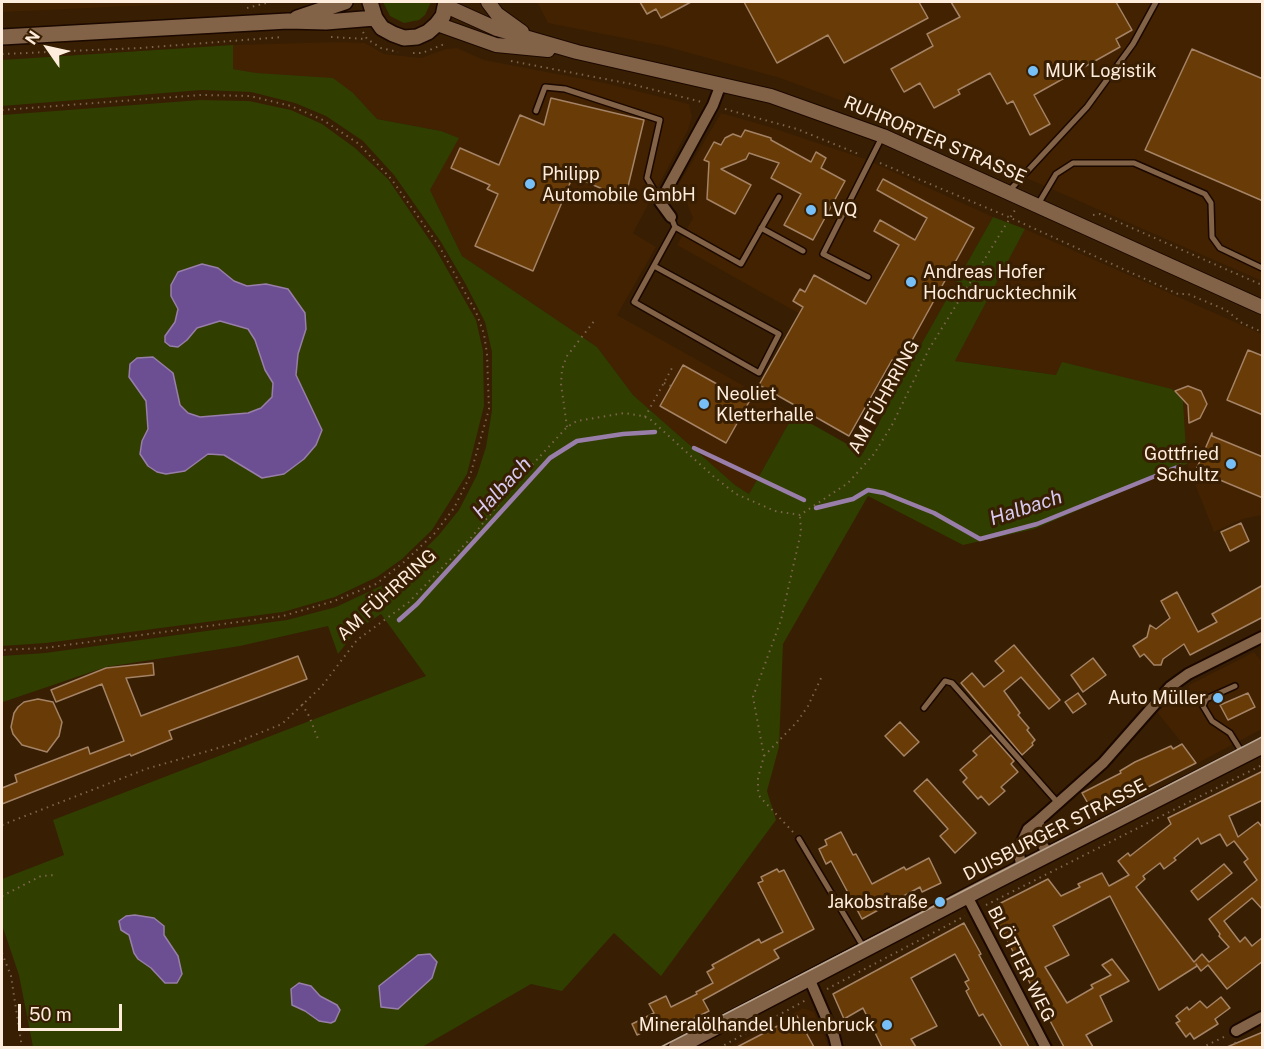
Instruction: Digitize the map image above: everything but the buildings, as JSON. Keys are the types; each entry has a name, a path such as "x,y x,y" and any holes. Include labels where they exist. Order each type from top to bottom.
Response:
{"main road":[{"path":"288,21 345,2"},
{"path":"370,2 375,18 382,28 404,38 417,37 428,32 437,24"},
{"name":"RUHRORTER STRASSE","path":"437,24 446,4"},
{"path":"2,38 375,18"},
{"name":"DUISBURGER STRASSE","path":"676,1047 1263,746"}],"street":[{"name":"RUHRORTER STRASSE","path":"488,2 498,14 528,37"},
{"name":"RUHRORTER STRASSE","path":"446,4 497,29 577,52 771,96 883,136 1263,307"},
{"name":"RUHRORTER STRASSE","path":"437,24 496,45 577,52"},
{"path":"673,222 660,202 713,105 722,84"},
{"path":"1022,868 1018,850 1028,830 1103,763 1170,687 1188,674 1263,637"},
{"path":"1039,820 1038,838 1049,855"},
{"name":"BLÖTTER WEG","path":"967,896 1046,1047"},
{"path":"809,978 837,1047"},
{"path":"1236,1031 1263,1017"}],"lane":[{"path":"1008,192 1087,107 1133,44 1156,2"},
{"path":"537,111 545,87 565,88 660,120 647,178 660,202"},
{"path":"868,277 823,254 883,136"},
{"path":"1037,206 1056,174 1073,163 1134,163 1205,194 1211,203 1212,237 1220,248 1263,268"},
{"path":"654,267 779,334 759,373 634,302 654,267 673,222 741,264 779,197"},
{"path":"761,228 803,251"},
{"path":"924,708 945,681 952,683 1058,803"},
{"path":"1235,686 1206,699 1203,706 1212,721 1230,733 1244,755"},
{"path":"799,839 865,950"}],"path":[{"path":"2,54 140,48 286,37"},
{"path":"332,38 367,39"},
{"path":"2,110 201,95 250,96 291,106 323,120 359,144 393,180 439,246 476,312 484,334 489,409 470,476 454,508 435,533 376,584 334,601 283,616 44,648 2,650"},
{"name":"AM FÜHRRING","path":"800,515 848,483 874,454 892,425 929,349 1022,199"},
{"path":"1090,216 1100,214 1263,285"},
{"path":"567,427 561,395 562,369 567,356 595,320"},
{"path":"672,368 645,417 736,494 775,511 800,515 801,532 780,620 753,697 764,756 758,778 760,797 799,839"},
{"path":"664,383 671,386"},
{"name":"AM FÜHRRING","path":"2,825 146,769 232,744 282,724 322,686 357,640 409,602 470,539 520,478 567,427 577,421 610,414 624,413 645,417"},
{"path":"764,756 797,722 808,706 822,676"},
{"path":"302,704 318,739"},
{"path":"2,719 2,725"},
{"path":"719,1047 975,911 1263,765"},
{"path":"2,896 41,876 56,875"},
{"path":"2,953 11,976 22,1047"},
{"path":"1202,1047 1236,1031"}],"shaded area":[{"path":"2,2 219,2 2,12"},
{"path":"537,2 1262,2 1262,281 891,119 780,78 664,46 548,23"},
{"path":"365,43 384,54 421,58 446,49 457,48 484,60 605,83 689,104 692,117 688,130 633,233 656,247 617,315 794,414 749,494 735,485 633,395 597,347 462,256 430,190 458,138 441,131 377,119 353,93 233,69 233,45"},
{"path":"721,113 865,159 993,217 905,373 677,245 693,218 679,184"},
{"path":"1025,229 1262,334 1262,515 1243,519 1214,532 1187,464 1183,401 1056,375 955,361"},
{"path":"202,264 218,268 234,281 247,286 266,284 288,289 305,313 306,329 298,354 296,375 322,430 316,445 304,459 284,474 262,478 224,455 208,454 185,471 166,474 157,472 148,466 140,454 142,441 148,429 146,401 129,377 130,364 137,358 153,357 173,373 180,405 188,413 200,417 248,413 261,408 272,397 273,383 248,329 220,321 197,328 178,347 170,346 165,342 165,336 175,322 178,309 171,296 171,285 178,272"},
{"name":"Auto Müller","path":"1254,652 1262,662 1262,729 1198,763 1157,712 1191,684"},
{"path":"126,916 154,918 164,926 164,935 178,956 182,974 177,983 165,983 134,953 129,935 121,930 119,921"},
{"path":"430,954 437,962 432,978 398,1009 381,1007 379,986 418,955"},
{"path":"299,983 311,986 320,996 337,1005 340,1010 335,1021 331,1023 319,1021 292,1005 291,989"},
{"path":"803,1008 814,1012 828,1045 827,1048 727,1048"}],"green space":[{"path":"383,2 431,2 425,15 419,20 404,23 390,16"},
{"path":"233,45 233,69 256,73 333,78 353,93 377,119 441,131 459,138 430,190 462,256 597,347 633,395 735,485 749,494 794,414 863,453 905,373 993,217 1025,229 955,361 1056,375 1062,362 1172,389 1183,401 1187,464 1034,529 963,545 868,496 783,644 779,747 767,791 776,820 661,976 614,933 562,991 531,984 422,1047 33,1047 19,975 2,925 2,879 64,855 53,820 426,676 381,614 357,630 338,654 328,626 240,646 106,667 3,702 2,656 45,653 287,620 336,607 383,585 408,566 438,536 459,510 477,475 486,447 492,410 492,352 485,322 441,242 394,175 363,141 326,116 295,103 251,92 202,90 2,106 2,60"},
{"path":"200,100 249,101 291,110 322,124 355,148 388,179 435,248 476,320 483,351 484,406 467,474 432,530 402,559 377,577 335,597 283,612 46,643 2,646 2,115"}],"waterway":[{"name":"Halbach","path":"399,620 417,604 550,458 577,441 655,432"},
{"name":"Halbach","path":"694,448 804,500"},
{"name":"Halbach","path":"816,508 853,499 868,490 884,493 934,513 980,539 1037,524 1180,466"}],"tram line":[{"path":"659,1048 1262,737"}],"place":[{"name":"MUK Logistik","path":"1033,71"},
{"name":"Philipp Automobile GmbH","path":"530,184"},
{"name":"LVQ","path":"811,210"},
{"name":"Andreas Hofer Hochdrucktechnik","path":"911,282"},
{"name":"Neoliet Kletterhalle","path":"704,404"},
{"name":"Gottfried Schultz","path":"1231,464"},
{"name":"Auto Müller","path":"1218,698"},
{"name":"Jakobstraße","path":"940,902"},
{"name":"Mineralölhandel Uhlenbruck","path":"887,1025"}]}
